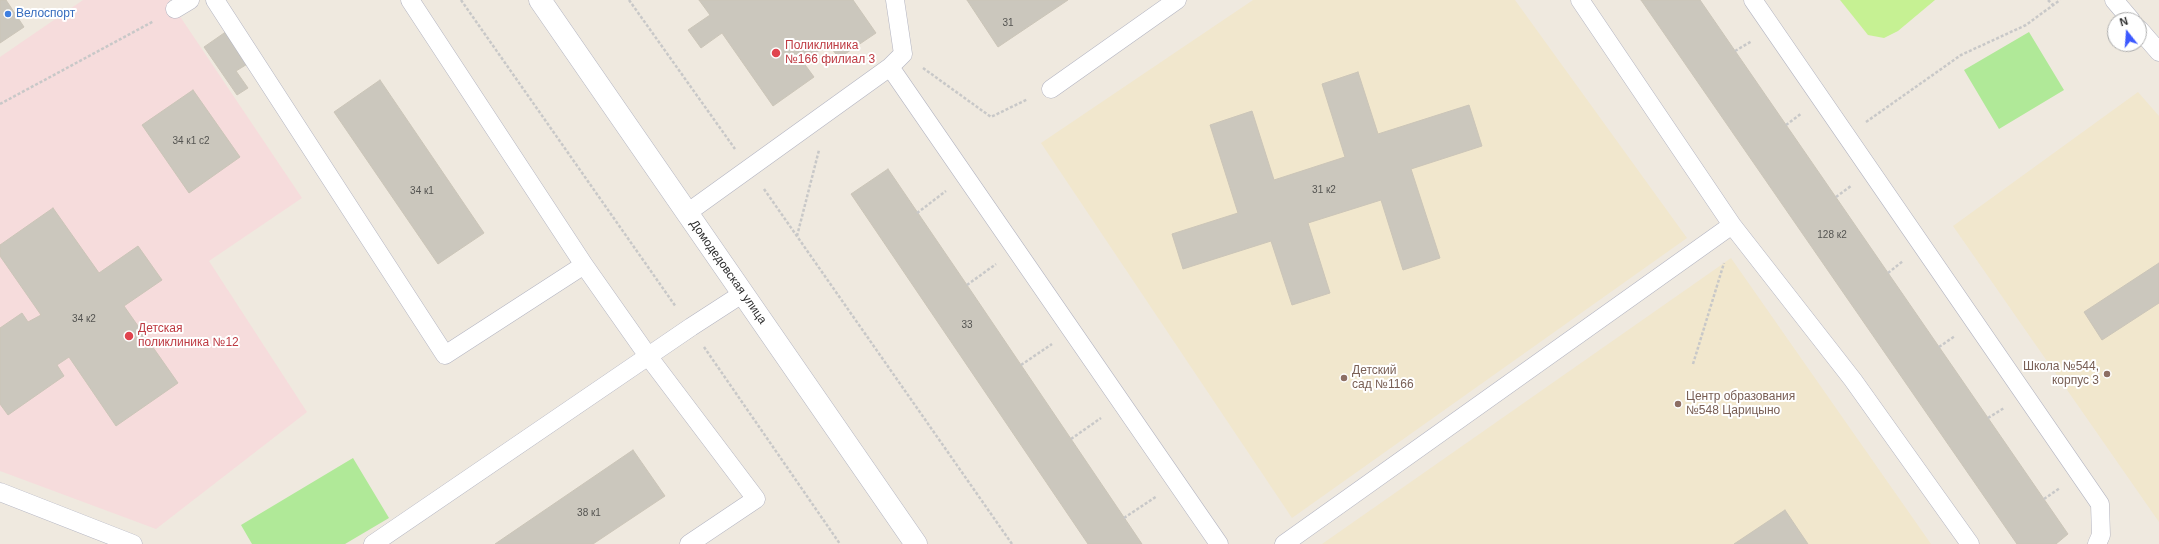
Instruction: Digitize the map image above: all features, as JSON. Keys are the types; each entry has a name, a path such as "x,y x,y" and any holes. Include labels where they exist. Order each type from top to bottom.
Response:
{"street":[{"name":"Домодедовская улица","path":"540,0 916,544"}],"lane":[{"path":"215,0 445,356 584,265"},
{"path":"410,0 584,265 648,356 756,499 689,544"},
{"path":"687,213 890,67 903,54 894,0"},
{"path":"1051,89 1177,0"},
{"path":"1580,0 1732,225 1853,380 1970,544"},
{"path":"1753,0 2100,504 2101,535 2097,544"},
{"path":"2114,0 2125,12"},
{"path":"2147,38 2159,52"},
{"path":"890,67 1017,249 1219,544"},
{"path":"1284,544 1732,225"},
{"path":"373,544 648,356 742,294"},
{"path":"0,492 133,544"}],"path":[{"path":"461,0 691,327 840,544"},
{"path":"629,0 797,236 1012,544"},
{"path":"2048,0 2053,5"},
{"path":"1847,136 1961,56 2026,25 2060,0"},
{"path":"0,104 182,5"},
{"path":"903,54 991,117 1051,89"},
{"path":"797,236 820,146"},
{"path":"917,212 966,176"},
{"path":"1693,364 1724,263 1732,225"},
{"path":"967,285 1017,249"},
{"path":"1021,365 1072,330"},
{"path":"1071,439 1122,403"},
{"path":"1124,518 1177,483"}],"shaded area":[{"name":"Детская поликлиника №12","path":"83,0 169,0 302,198 209,261 307,412 156,529 0,471 0,57"},
{"name":"Детский сад №1166","path":"1253,0 1515,0 1687,238 1292,518 1041,143"},
{"name":"Школа №544, корпус 3","path":"2138,92 2159,116 2159,522 1953,226"},
{"name":"Центр образования №548 Царицыно","path":"1731,258 1931,544 1322,544 1724,263"}],"green space":[{"path":"1840,0 1935,0 1898,31 1884,38 1868,35"},
{"path":"2029,32 2064,90 1999,129 1964,70"},
{"path":"353,458 389,518 345,544 252,544 241,525"}],"building":[{"name":"Велоспорт","path":"0,0 6,0 24,27 0,43"},
{"name":"Поликлиника №166 филиал 3","path":"699,0 853,0 876,33 839,58 828,44 803,62 814,77 773,106 722,33 701,48 688,30 710,15"},
{"path":"967,0 1068,0 998,47"},
{"path":"1641,0 1700,0 2068,534 2056,544 2017,544"},
{"path":"227,31 249,63 236,71 248,88 237,95 204,47"},
{"path":"1358,72 1378,134 1469,105 1482,146 1411,169 1440,258 1403,270 1381,200 1308,223 1330,293 1292,305 1271,241 1183,269 1172,234 1238,213 1210,125 1252,111 1274,180 1345,157 1322,84"},
{"path":"380,80 484,233 438,264 334,112"},
{"path":"193,90 240,157 189,193 142,125"},
{"path":"888,169 1142,544 1088,544 851,194"},
{"path":"53,208 99,273 138,246 162,280 124,306 178,383 116,426 69,357 57,365 64,376 8,415 0,404 0,328 22,313 28,322 41,315 0,256 0,245"},
{"path":"2159,263 2159,303 2102,340 2084,312"},
{"path":"633,450 665,496 593,544 495,544"},
{"path":"1785,510 1808,544 1734,544"}],"place":[{"name":"Велоспорт","path":"8,14"},
{"name":"Поликлиника №166 филиал 3","path":"776,53"},
{"name":"Детская поликлиника №12","path":"129,336"},
{"name":"Школа №544, корпус 3","path":"2107,374"},
{"name":"Детский сад №1166","path":"1344,378"},
{"name":"Центр образования №548 Царицыно","path":"1678,404"}]}
